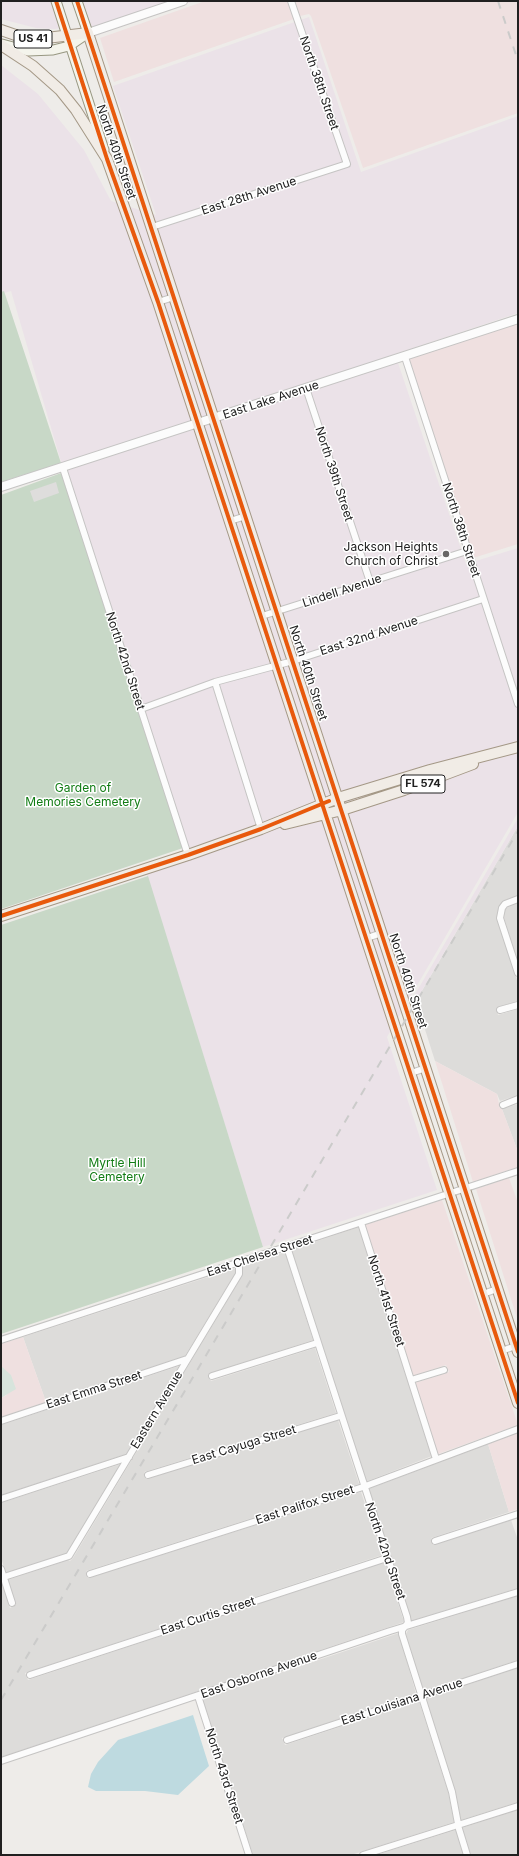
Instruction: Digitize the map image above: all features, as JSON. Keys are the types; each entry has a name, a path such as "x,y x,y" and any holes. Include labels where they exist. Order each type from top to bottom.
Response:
{"main road":[{"name":"North 40th Street","path":"56,1 69,46 107,159 158,302 262,616 482,1294 501,1351 516,1387 518,1403"},
{"name":"North 40th Street","path":"77,1 517,1349"},
{"name":"US 41","path":"1,30 27,39 50,39 88,32"},
{"path":"1,44 28,51 53,50 69,46 88,32"},
{"name":"US 41","path":"1,44 33,66 60,90 76,110 107,159"},
{"name":"FL 574","path":"261,829 342,810 440,777 518,746"},
{"name":"FL 574","path":"1,916 188,855 261,829 338,798 430,770 501,752"}],"street":[{"path":"88,32 183,1"},
{"name":"North 38th Street","path":"291,1 347,164"},
{"name":"East 28th Avenue","path":"152,227 347,164"},
{"path":"158,302 174,297"},
{"name":"East Lake Avenue","path":"1,487 518,319"},
{"name":"North 38th Street","path":"405,356 467,551 518,704"},
{"name":"North 39th Street","path":"306,388 370,582"},
{"name":"North 42nd Street","path":"63,468 188,855"},
{"path":"230,521 246,516"},
{"name":"Lindell Avenue","path":"262,616 467,551"},
{"name":"East 32nd Avenue","path":"141,709 215,682 293,662 483,599"},
{"path":"215,682 261,829"},
{"path":"518,899 506,904 502,908 500,918 518,973"},
{"path":"367,938 382,933"},
{"path":"500,1010 518,1005"},
{"path":"411,1073 426,1068"},
{"path":"503,1105 518,1100"},
{"name":"East Chelsea Street","path":"1,1340 518,1171"},
{"name":"North 41st Street","path":"361,1223 436,1459"},
{"name":"North 42nd Street","path":"287,1247 363,1487 407,1617 408,1623 402,1630 402,1634 452,1792 467,1855"},
{"name":"Eastern Avenue","path":"4,1577 69,1556 239,1274 239,1263"},
{"path":"482,1294 497,1289"},
{"path":"212,1376 317,1343"},
{"path":"501,1351 517,1349"},
{"name":"East Emma Street","path":"1,1421 187,1359"},
{"path":"411,1380 444,1370"},
{"name":"East Cayuga Street","path":"148,1475 340,1416"},
{"name":"East Palifox Street","path":"90,1574 363,1487 518,1429"},
{"path":"1,1499 129,1457"},
{"path":"435,1541 518,1514"},
{"name":"East Curtis Street","path":"30,1675 387,1558"},
{"path":"1,1570 12,1603"},
{"name":"East Osborne Avenue","path":"1,1761 406,1626 518,1592"},
{"name":"East Louisiana Avenue","path":"287,1740 518,1664"},
{"name":"North 43rd Street","path":"198,1696 249,1855"},
{"path":"363,1855 518,1806"}],"shaded area":[{"path":"1,1 53,1 64,28 36,28 1,19"},
{"path":"78,1 194,1 90,38"},
{"path":"205,1 288,1 294,19 114,82 100,38"},
{"path":"295,1 518,1 518,113 363,168 311,16 309,14 300,16"},
{"path":"309,17 361,172 518,116 518,313 395,354 466,564 518,548 518,812 387,1037 437,1190 263,1247 145,869 188,855 64,472 11,291 1,294 1,65 38,94 84,150 111,201 156,215 113,86"},
{"path":"518,323 518,544 473,558 409,359"},
{"path":"56,482 59,493 34,502 30,491"},
{"path":"518,818 518,826 416,1001 414,996"},
{"path":"518,826 518,895 503,901 497,913 497,919 518,983 518,1001 496,1008 498,1015 518,1009 518,1095 500,1101 497,1094 435,1061 416,1001"},
{"path":"518,903 518,962 504,918 505,910 508,907"},
{"path":"435,1061 497,1094 500,1109 502,1109 518,1152 518,1167 473,1182"},
{"path":"518,1104 518,1152 502,1109"},
{"path":"509,1178 518,1203 518,1321 476,1189"},
{"path":"442,1200 518,1425 438,1454 415,1383 449,1372 446,1365 413,1376 365,1225"},
{"path":"359,1227 432,1456 365,1482 291,1250"},
{"path":"285,1252 313,1340 208,1374 211,1381 315,1348 336,1413 144,1472 146,1479 338,1420 359,1484 86,1571 88,1578 361,1492 382,1555 25,1673 28,1680 385,1562 404,1622 1,1757 1,1581 10,1608 16,1605 8,1580 68,1560 70,1561 73,1558 242,1276 243,1266"},
{"path":"236,1268 236,1272 185,1356 46,1402 23,1337"},
{"path":"23,1337 46,1402 1,1417 1,1398 7,1395 1,1366 1,1344"},
{"path":"1,1366 11,1375 16,1389 1,1398"},
{"path":"179,1366 127,1454 1,1495 1,1425"},
{"path":"518,1433 518,1509 509,1512 488,1444"},
{"path":"488,1444 509,1512 431,1538 433,1545 511,1520 518,1540 518,1588 411,1621 368,1489"},
{"path":"121,1464 67,1553 6,1573 1,1558 1,1503"},
{"path":"518,1596 518,1660 423,1692 406,1634 408,1630"},
{"path":"399,1633 416,1694 282,1738 285,1745 419,1701 448,1792 454,1822 351,1855 253,1855 202,1699"},
{"path":"518,1668 518,1802 461,1820 455,1790 425,1699"},
{"path":"518,1810 518,1855 471,1855 462,1828"},
{"path":"456,1830 464,1855 376,1855"}],"green space":[{"path":"4,291 61,463 1,482 1,292"},
{"name":"Garden of Memories Cemetery","path":"64,472 186,847 1,909 1,495"},
{"name":"Myrtle Hill Cemetery","path":"148,876 263,1247 1,1334 1,925"}],"water":[{"path":"193,1715 209,1766 178,1795 145,1791 96,1791 88,1787 91,1774 98,1762 118,1740"}],"railway":[{"path":"498,1 518,61"},
{"path":"1,1700 518,831"}],"cycle path":[{"path":"56,1 107,159 158,302 518,1403"},
{"path":"77,1 518,1352"},
{"path":"1,916 188,855 261,829 329,801"}],"place":[{"name":"Jackson Heights Church of Christ","path":"446,554"}]}
